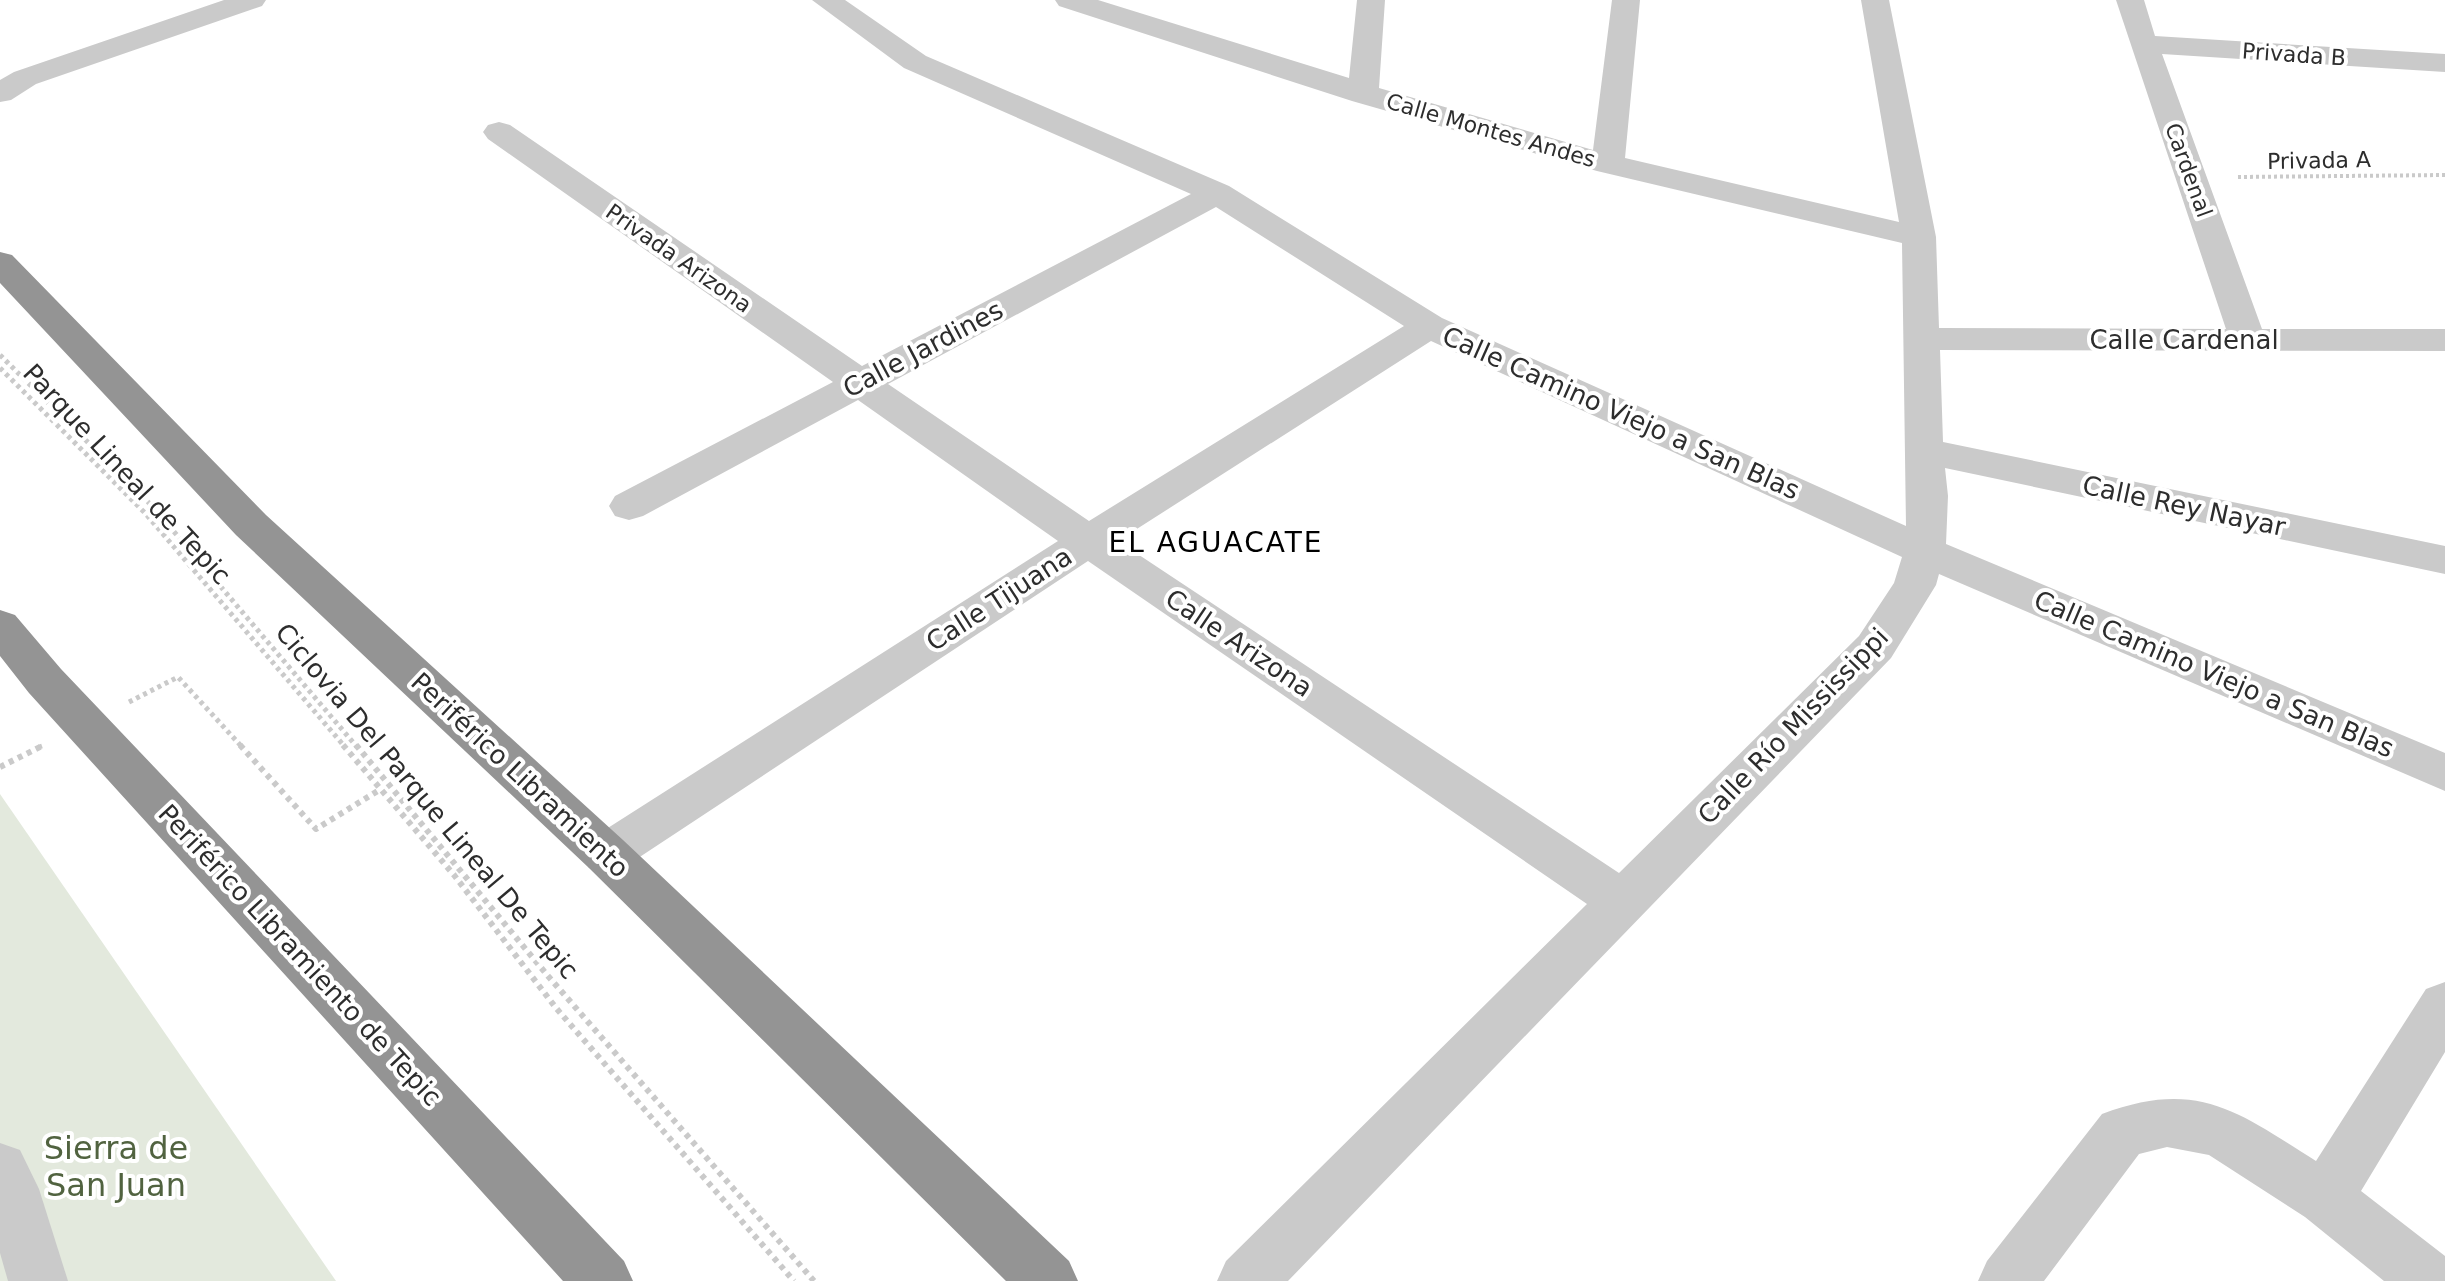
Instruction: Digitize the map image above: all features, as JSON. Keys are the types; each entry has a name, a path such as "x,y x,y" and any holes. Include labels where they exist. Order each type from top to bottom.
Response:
{"highway":[{"name":"Periférico Libramiento","path":"0,262 251,525 606,854 1048,1281"},
{"name":"Periférico Libramiento de Tepic","path":"0,626 45,681 603,1281"}],"street":[{"path":"0,93 25,78 252,0"},
{"name":"Calle Camino Viejo a San Blas","path":"826,0 915,62 1217,193 1429,326 1925,551 2445,773"},
{"name":"Calle Montes Andes","path":"1069,0 1363,94 1608,164 1919,237"},
{"path":"1363,94 1371,0"},
{"path":"1608,164 1626,0"},
{"name":"Calle Río Mississippi","path":"1247,1281 1875,647 1915,585 1925,551 1928,496 1924,451 1919,237 1875,0"},
{"name":"Cardenal","path":"2130,0 2248,340"},
{"name":"Privada B","path":"2143,44 2445,63"},
{"name":"Privada Arizona","path":"499,132 858,384"},
{"name":"Calle Jardines","path":"629,506 1217,193"},
{"name":"Calle Tijuana","path":"606,854 1088,541 1429,326"},
{"name":"Calle Cardenal","path":"1923,339 2445,340"},
{"name":"Calle Arizona","path":"858,384 1622,901"},
{"name":"Calle Rey Nayar","path":"1924,451 2445,560"},
{"path":"2325,1198 2445,1005"},
{"path":"2008,1281 2122,1132 2167,1122 2220,1131 2325,1198 2430,1281"},
{"path":"5,1179 38,1281"}],"path":[{"name":"Privada A","path":"2193,178 2445,175"},
{"name":"Ciclovia Del Parque Lineal De Tepic","path":"0,355 153,507 548,976 814,1281"},
{"name":"Parque Lineal de Tepic","path":"0,368 145,513 377,791 454,875 556,1008 794,1281"},
{"path":"123,705 178,677 316,829 377,791"},
{"path":"0,767 55,740"}],"green space":[{"name":"Sierra de San Juan","path":"0,794 336,1281 0,1281"}],"district":[{"name":"EL AGUACATE","path":"1216,542"}]}
